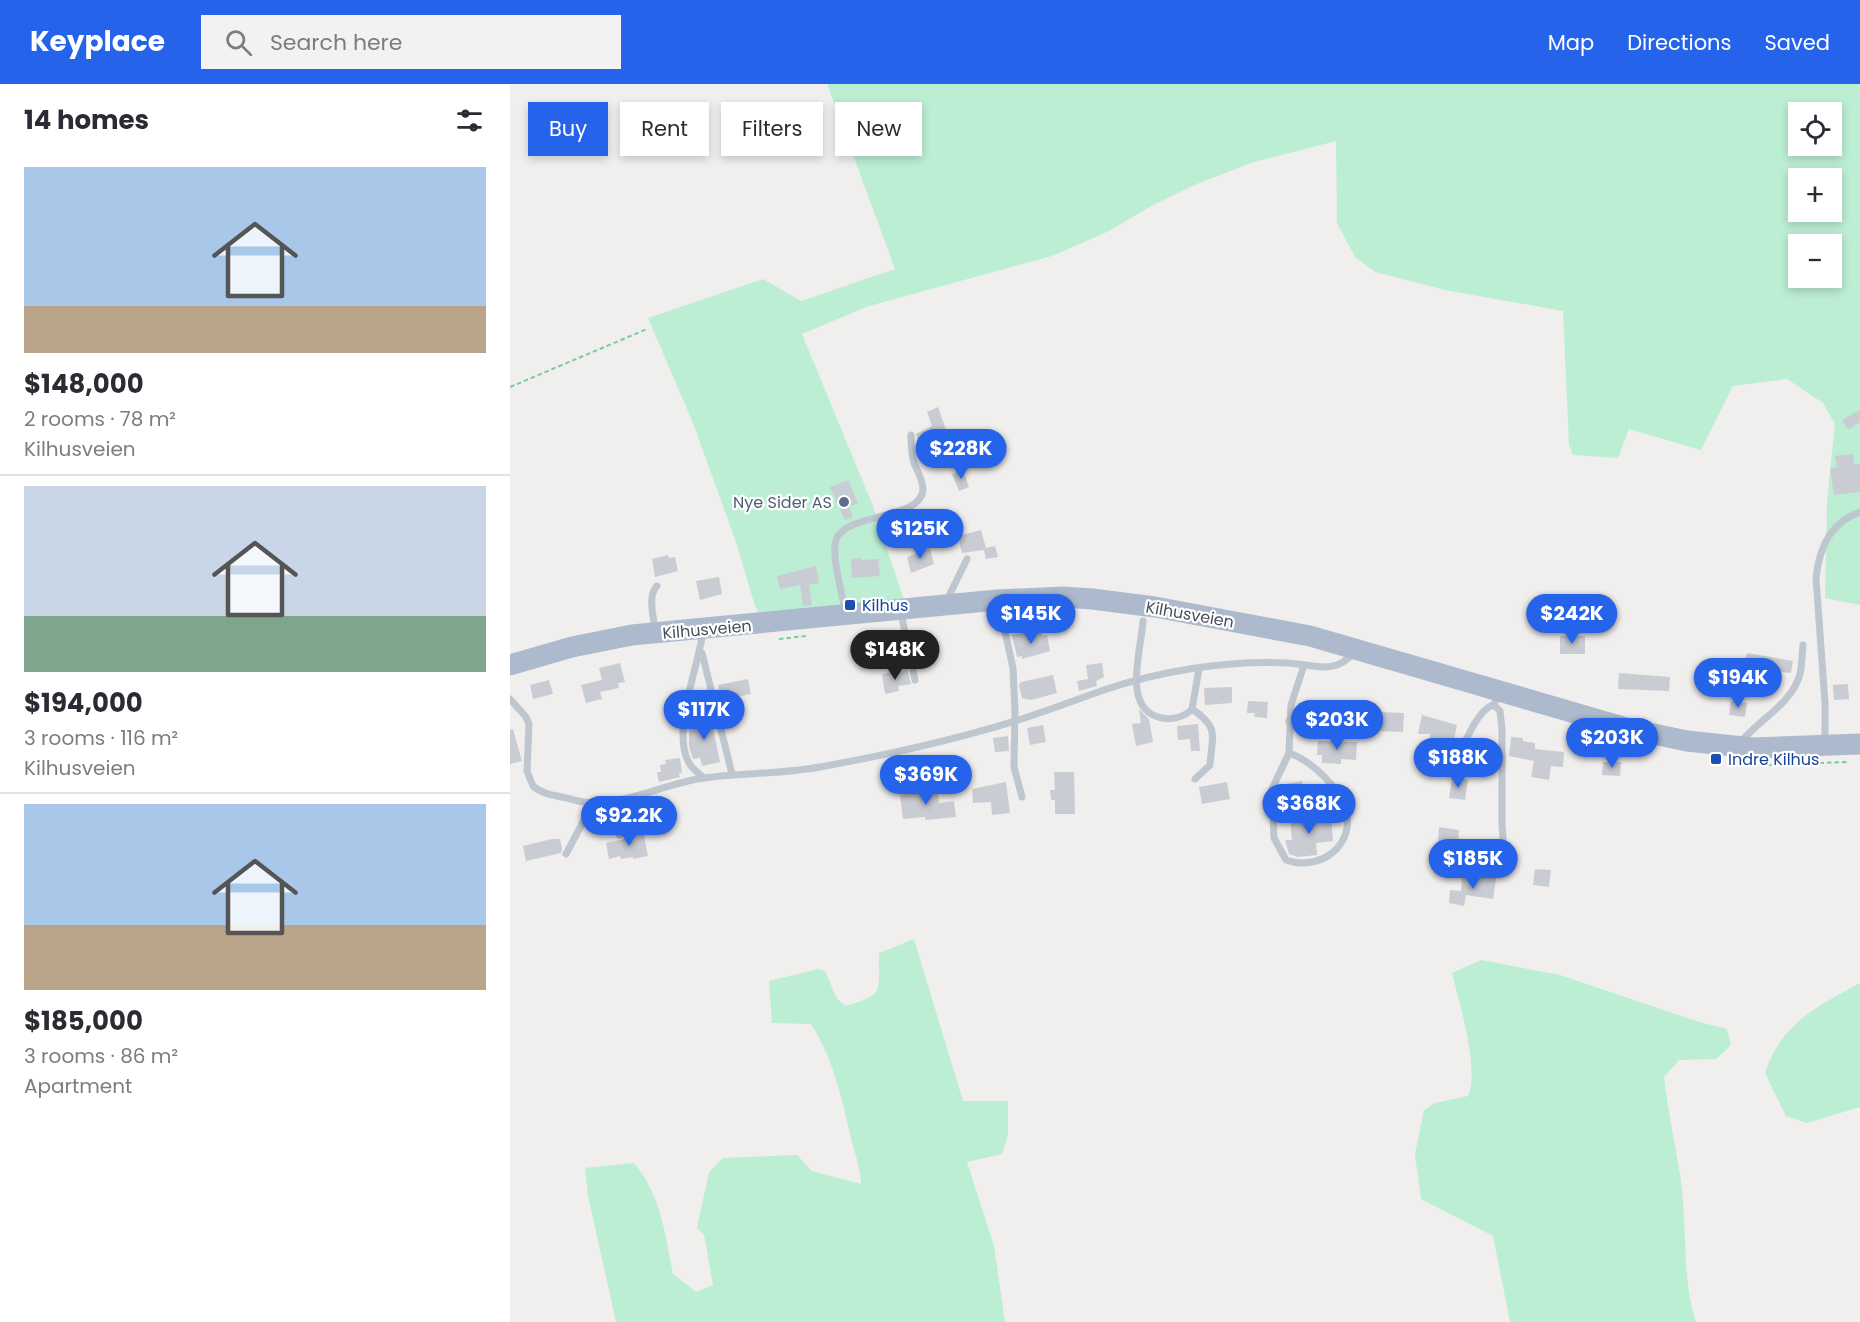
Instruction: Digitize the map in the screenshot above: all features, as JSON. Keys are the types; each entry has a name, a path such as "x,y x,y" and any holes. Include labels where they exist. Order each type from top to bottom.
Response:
{"main road":[{"name":"Kilhusveien","path":"510,665 595,642 656,633 1034,598 1102,600 1246,623 1356,649 1496,698 1687,741 1737,747 1825,747 1860,744"}],"lane":[{"path":"846,616 836,561 837,538 844,529 895,513 919,498 923,489 911,451 911,435"},
{"path":"1825,747 1825,702 1816,578 1817,564 1822,547 1831,532 1849,516 1860,512"},
{"path":"945,605 967,559"},
{"path":"656,633 652,596 657,586"},
{"path":"900,610 915,680"},
{"path":"1002,618 1013,668 1014,767 1022,797"},
{"path":"1143,621 1135,681 1141,701 1152,715 1171,718 1186,715 1192,709 1199,669"},
{"path":"704,629 687,706 683,736 687,759 704,778"},
{"path":"1737,747 1749,731 1775,710 1793,688 1800,675 1803,645"},
{"path":"510,699 526,717 529,724 527,771 532,786 546,794 593,803 643,794 657,788 704,778 823,766 915,748 1014,721 1135,681 1199,669 1251,664 1304,665 1326,669 1348,660 1356,649"},
{"path":"701,650 732,774"},
{"path":"1289,753 1321,772 1342,802 1347,814 1345,837 1340,846 1324,859 1311,863 1286,860 1274,838 1272,789 1289,753 1289,720 1293,696 1304,665"},
{"path":"1451,773 1475,722 1496,698 1502,729 1504,866"},
{"path":"1192,709 1208,720 1212,728 1210,765 1195,779"},
{"path":"1289,720 1359,731"},
{"path":"619,835 643,794"},
{"path":"566,854 593,803"}],"path":[{"path":"510,387 647,329"}],"green space":[{"path":"827,84 1860,84 1860,605 1825,598 1827,502 1835,424 1823,403 1787,379 1733,386 1701,450 1629,429 1618,458 1573,455 1569,445 1563,311 1445,290 1375,272 1355,257 1337,223 1336,141 1251,163 1199,183 1153,205 1109,231 1052,256 869,306 802,334 873,506 906,606 770,631 755,606 736,542 693,423 648,318 763,279 801,301 895,269 853,156 922,156 922,102 835,102 835,106"},
{"path":"914,939 963,1101 1008,1101 1008,1135 1002,1154 967,1162 994,1246 1005,1322 616,1322 588,1196 585,1168 634,1163 656,1201 673,1274 696,1292 713,1285 704,1235 697,1228 709,1172 723,1158 797,1155 812,1171 861,1184 841,1097 826,1052 811,1024 772,1023 769,981 818,969 825,971 837,999 846,1006 868,998 877,990 879,953"},
{"path":"1481,960 1560,975 1699,1022 1727,1029 1731,1045 1716,1059 1679,1060 1664,1077 1680,1176 1687,1273 1696,1322 1510,1322 1493,1236 1421,1199 1415,1154 1424,1110 1435,1103 1468,1096 1471,1085 1472,1071 1467,1036 1452,973"},
{"path":"1860,983 1860,1107 1807,1123 1786,1116 1765,1073 1772,1056 1780,1042 1802,1018"}],"building":[{"path":"938,407 949,438 937,443 939,447 930,451 928,447 921,450 916,434 932,426 927,412"},
{"path":"1860,410 1860,422 1848,430 1842,420"},
{"path":"1853,454 1854,464 1860,464 1860,492 1834,495 1830,468 1837,467 1835,456"},
{"path":"963,470 969,487 959,491 952,474"},
{"path":"848,480 858,503 849,507 853,517 845,520 830,487"},
{"path":"981,530 986,548 995,546 998,557 986,559 984,550 962,553 958,536"},
{"path":"930,548 934,564 911,573 907,557"},
{"path":"668,555 669,558 675,557 678,571 655,577 652,559"},
{"path":"862,558 862,560 878,559 880,576 852,578 851,559"},
{"path":"816,566 819,583 809,585 812,605 803,606 800,585 780,589 777,576"},
{"path":"719,577 722,594 700,600 696,581"},
{"path":"1028,632 1029,635 1042,632 1042,636 1047,635 1050,651 1022,659 1022,656 1017,657 1012,635"},
{"path":"1560,636 1585,636 1585,654 1560,654"},
{"path":"1747,653 1793,661 1791,673 1765,670 1765,665 1745,659"},
{"path":"620,663 625,682 618,683 619,688 600,692 602,699 586,703 581,685 602,680 599,668"},
{"path":"1102,663 1104,677 1096,681 1097,686 1079,691 1077,681 1088,679 1086,665"},
{"path":"907,669 911,684 898,686 899,691 885,694 882,674"},
{"path":"1619,673 1670,677 1669,691 1618,689"},
{"path":"1053,675 1057,693 1031,700 1022,698 1019,685 1021,682"},
{"path":"748,679 751,694 721,700 718,685"},
{"path":"549,680 553,694 533,699 530,685"},
{"path":"1848,684 1849,699 1834,700 1833,685"},
{"path":"1232,687 1232,703 1205,705 1204,688"},
{"path":"1248,701 1268,702 1267,718 1254,717 1255,713 1247,713"},
{"path":"1731,701 1747,703 1745,717 1729,715"},
{"path":"1139,709 1149,719 1153,742 1136,746 1132,724 1141,723"},
{"path":"1380,712 1404,713 1403,732 1379,731"},
{"path":"710,714 720,762 702,766 700,758 693,759 689,746 689,730 694,729 691,718"},
{"path":"1422,715 1457,725 1453,744 1430,739 1430,734 1418,734"},
{"path":"1198,724 1200,751 1191,751 1190,739 1178,740 1177,726"},
{"path":"1043,725 1046,742 1030,745 1027,728"},
{"path":"513,729 522,761 510,764 510,730"},
{"path":"1008,736 1009,751 995,752 993,738"},
{"path":"1511,737 1523,738 1523,741 1535,743 1535,749 1564,752 1563,767 1551,766 1549,780 1531,777 1534,761 1509,756"},
{"path":"1318,741 1357,742 1356,760 1341,759 1341,764 1322,763 1322,755 1317,755"},
{"path":"911,757 916,771 904,775 900,761"},
{"path":"680,758 682,773 679,773 680,777 659,782 657,772 661,772 660,765 666,764 665,760"},
{"path":"1603,762 1621,762 1620,776 1602,775"},
{"path":"1054,772 1074,772 1075,814 1055,814 1055,800 1051,800 1050,790 1055,790"},
{"path":"1452,778 1468,780 1465,800 1449,798"},
{"path":"1302,781 1304,794 1281,797 1280,785"},
{"path":"1006,782 1010,813 992,815 991,802 973,803 972,789"},
{"path":"1227,782 1230,799 1202,804 1199,787"},
{"path":"938,789 939,803 954,801 956,817 925,820 925,817 903,819 900,795"},
{"path":"1331,815 1333,841 1316,843 1317,855 1298,857 1289,854 1285,840 1292,840 1290,819"},
{"path":"1439,827 1459,830 1458,844 1438,842"},
{"path":"643,831 648,856 621,859 620,856 609,859 606,843 629,838 628,834"},
{"path":"560,839 561,853 526,861 523,846"},
{"path":"1460,840 1492,844 1491,857 1487,857 1487,860 1458,857"},
{"path":"1535,869 1551,870 1549,887 1533,885"},
{"path":"1480,876 1496,878 1493,899 1466,895 1464,906 1449,903 1450,890 1461,891 1462,877 1480,879"}],"place":[{"name":"Nye Sider AS","path":"844,502"},
{"name":"Kilhus","path":"850,605"},
{"name":"Indre Kilhus","path":"1716,759"}]}
